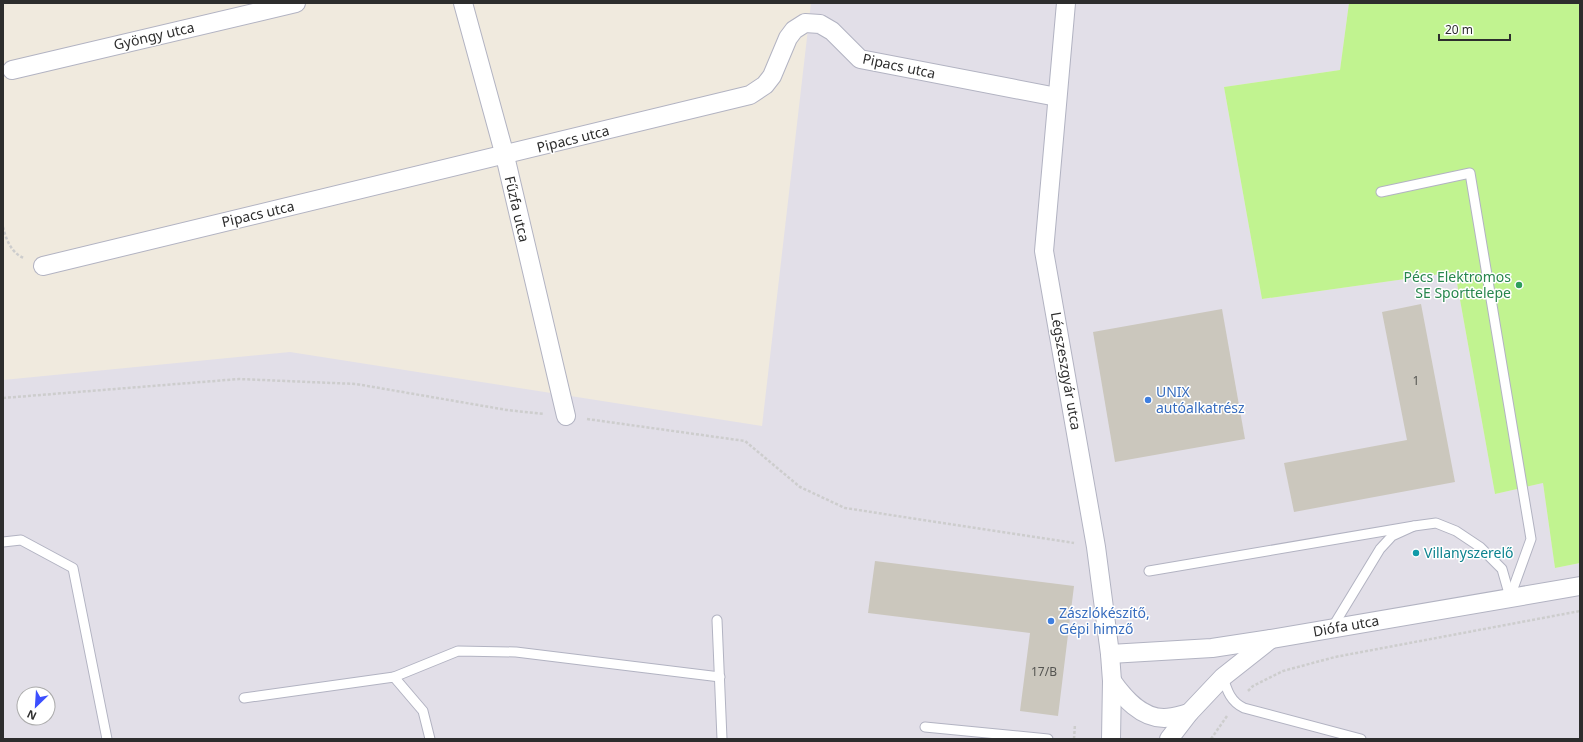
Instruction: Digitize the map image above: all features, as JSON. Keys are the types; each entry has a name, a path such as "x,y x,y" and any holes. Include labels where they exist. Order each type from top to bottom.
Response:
{"street":[{"name":"Gyöngy utca","path":"12,70 296,3"},
{"name":"Fűzfa utca","path":"463,3 505,156 566,416"},
{"name":"Légszeszgyár utca","path":"1066,3 1044,251 1096,547 1110,654 1112,681 1111,739"},
{"name":"Pipacs utca","path":"43,266 505,156 750,95 765,85 772,76 788,38 794,30 805,23 820,24 832,31 860,59 1057,97"},
{"name":"Diófa utca","path":"1110,654 1212,648 1580,586"},
{"path":"1169,739 1189,713 1223,677 1271,639"},
{"path":"1112,681 1124,697 1142,712 1163,718 1189,713"}],"lane":[{"path":"1381,192 1470,173 1531,539 1510,597"},
{"path":"1149,571 1436,523 1456,531 1480,547 1502,569 1510,597"},
{"path":"1332,628 1380,550 1392,536 1414,526"},
{"path":"3,542 21,540 73,568 107,739"},
{"path":"717,620 722,739"},
{"path":"244,698 394,677 458,651 516,652 720,677"},
{"path":"394,677 423,711 430,739"},
{"path":"1223,677 1228,694 1236,705 1361,739"},
{"path":"925,727 1048,739"}],"path":[{"path":"3,227 6,240 19,256 43,266"},
{"path":"3,398 239,379 356,384 507,410 566,416 745,441 800,487 845,508 1096,547"},
{"path":"1283,671 1335,658 1580,611"},
{"path":"1074,739 1075,724"}],"shaded area":[{"path":"811,3 1349,3 1340,70 1224,87 1262,299 1455,272 1495,494 1543,483 1555,568 1580,563 1580,739 3,739 3,380 290,352 762,426"}],"green space":[{"name":"Pécs Elektromos SE Sporttelepe","path":"1349,3 1580,3 1580,563 1555,568 1543,483 1495,494 1455,272 1262,299 1224,87 1340,70"}],"building":[{"path":"1421,304 1455,482 1294,512 1284,463 1407,440 1382,312"},
{"path":"1222,309 1245,439 1115,462 1093,332"},
{"path":"875,561 1074,586 1058,716 1020,711 1030,633 868,613"}],"place":[{"name":"Pécs Elektromos SE Sporttelepe","path":"1519,285"},
{"name":"UNIX autóalkatrész","path":"1148,400"},
{"name":"Villanyszerelő","path":"1416,553"},
{"name":"Zászlókészítő, Gépi himző","path":"1051,621"}]}
